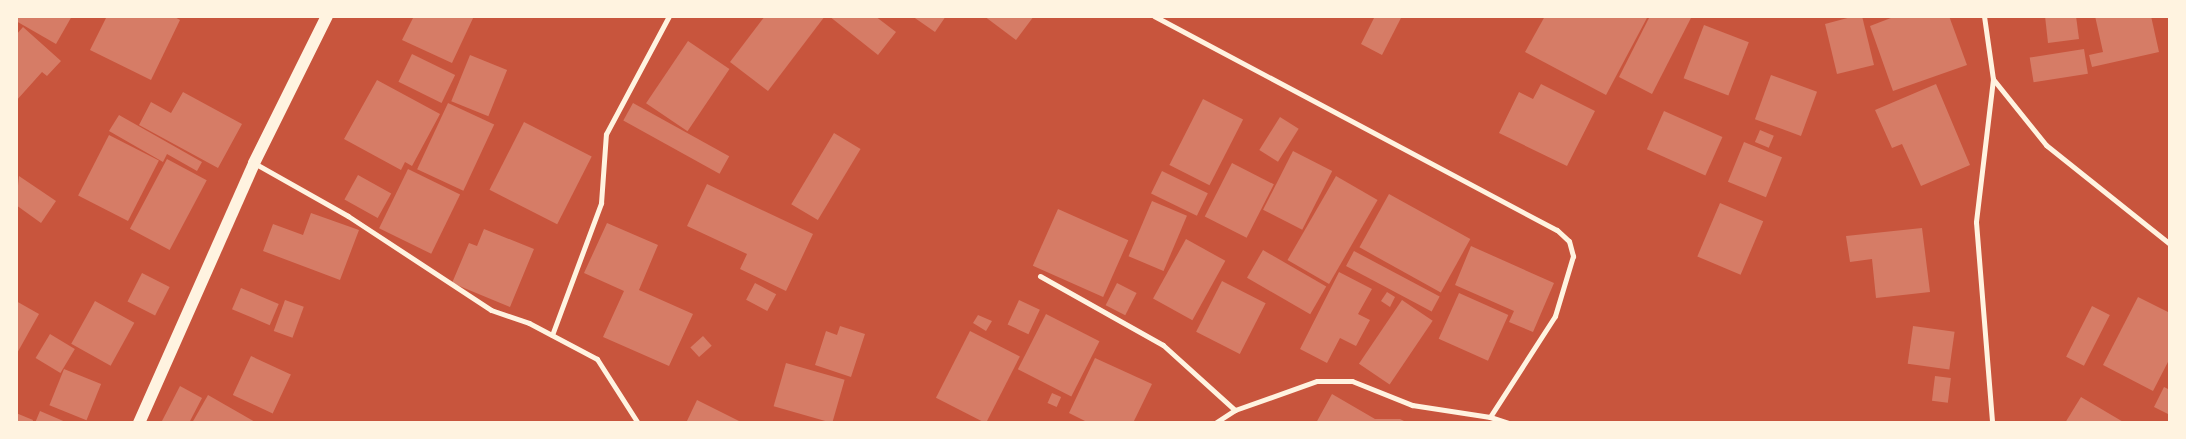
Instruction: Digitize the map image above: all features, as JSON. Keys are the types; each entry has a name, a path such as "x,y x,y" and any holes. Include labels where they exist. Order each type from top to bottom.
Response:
{"main road":[{"path":"138,423 254,163 327,16"}],"street":[{"path":"552,335 601,203 606,134 669,16"},
{"path":"1154,16 1557,230 1569,241 1573,256 1555,316 1490,417"},
{"path":"1984,16 1993,78 1976,222 1992,423"},
{"path":"1993,78 2046,145 2170,244"},
{"path":"254,163 348,216 491,310 529,323 597,359 638,423"},
{"path":"1040,276 1163,345 1235,410"},
{"path":"1215,423 1235,410 1317,381 1352,381 1412,405 1490,417 1509,423"}],"building":[{"path":"16,16 72,16 56,44 16,21"},
{"path":"107,16 173,16 180,20 151,80 90,50"},
{"path":"414,16 474,16 452,63 402,40"},
{"path":"765,16 825,16 768,91 730,62"},
{"path":"829,16 875,16 896,32 878,55"},
{"path":"912,16 946,16 935,32"},
{"path":"984,16 1034,16 1016,40"},
{"path":"1375,16 1402,16 1382,55 1361,44"},
{"path":"1545,16 1648,16 1606,95 1525,52"},
{"path":"1650,16 1692,16 1652,94 1619,77"},
{"path":"1862,16 1874,65 1837,74 1825,24"},
{"path":"1896,16 1949,16 1967,65 1893,91 1870,26"},
{"path":"2045,16 2076,16 2079,39 2048,43"},
{"path":"2095,16 2151,16 2159,52 2092,67 2089,55 2103,52"},
{"path":"1704,25 1749,42 1728,95 1684,78"},
{"path":"23,27 61,61 47,76 42,72 16,101 16,35"},
{"path":"688,41 729,69 688,131 646,103"},
{"path":"2084,49 2088,74 2034,82 2030,58"},
{"path":"412,54 455,75 442,103 398,82"},
{"path":"470,55 507,70 488,116 451,101"},
{"path":"1771,75 1817,92 1801,136 1755,119"},
{"path":"377,80 440,114 412,166 405,162 401,170 344,139"},
{"path":"1541,84 1595,111 1567,166 1499,133 1519,92 1533,99"},
{"path":"1936,84 1970,165 1921,186 1902,144 1892,148 1875,110"},
{"path":"183,92 242,124 218,168 139,125 151,102 171,113"},
{"path":"1203,99 1243,119 1209,185 1169,165"},
{"path":"448,103 494,125 463,191 417,169"},
{"path":"633,103 729,156 720,174 623,120"},
{"path":"1664,111 1722,137 1705,175 1647,149"},
{"path":"119,115 202,162 197,171 167,154 163,162 109,131"},
{"path":"1280,117 1299,129 1278,162 1259,150"},
{"path":"524,122 592,157 557,224 489,190"},
{"path":"1760,130 1774,136 1769,148 1755,142"},
{"path":"834,133 861,149 818,220 791,204"},
{"path":"109,135 159,160 128,221 78,196"},
{"path":"1744,142 1782,157 1766,197 1728,182"},
{"path":"1293,151 1332,171 1302,230 1263,210"},
{"path":"167,159 207,180 170,250 130,229"},
{"path":"1232,163 1274,184 1247,238 1205,216"},
{"path":"408,169 460,194 431,254 379,228"},
{"path":"1162,171 1208,193 1197,216 1151,193"},
{"path":"358,175 391,193 378,218 344,199"},
{"path":"19,176 56,201 41,223 16,205"},
{"path":"1336,176 1378,200 1329,284 1288,260"},
{"path":"707,184 813,234 786,291 740,269 747,254 687,226"},
{"path":"1389,194 1470,239 1441,292 1359,247"},
{"path":"1152,201 1187,216 1164,271 1129,256"},
{"path":"1720,203 1763,221 1741,275 1697,256"},
{"path":"1058,209 1128,240 1103,297 1033,266"},
{"path":"311,213 359,230 340,280 263,251 273,224 303,235"},
{"path":"607,223 658,245 639,290 693,314 669,366 603,337 624,291 584,273"},
{"path":"1922,228 1930,292 1876,298 1872,259 1850,262 1846,236"},
{"path":"484,229 534,249 510,307 452,283 469,243 477,246"},
{"path":"1186,239 1225,261 1192,320 1153,298"},
{"path":"1471,246 1554,283 1533,332 1509,322 1514,311 1455,285"},
{"path":"1263,250 1326,286 1310,314 1247,278"},
{"path":"1354,251 1440,297 1432,312 1346,266"},
{"path":"1339,272 1372,289 1358,314 1370,320 1356,346 1340,338 1327,363 1300,349"},
{"path":"142,273 170,287 155,316 127,302"},
{"path":"1222,281 1266,303 1240,354 1196,332"},
{"path":"755,283 776,294 767,311 746,300"},
{"path":"1117,283 1137,293 1125,315 1106,305"},
{"path":"241,288 279,304 270,325 232,309"},
{"path":"1387,292 1395,297 1390,307 1381,301"},
{"path":"1459,293 1508,315 1488,361 1439,339"},
{"path":"2138,297 2170,313 2170,358 2153,391 2103,365"},
{"path":"285,300 304,307 293,338 274,331"},
{"path":"1019,300 1040,310 1028,334 1008,324"},
{"path":"1402,300 1433,321 1390,385 1359,364"},
{"path":"16,301 39,314 16,355"},
{"path":"95,301 134,323 111,366 71,344"},
{"path":"2092,306 2110,315 2084,366 2066,357"},
{"path":"1046,314 1099,341 1071,396 1018,369"},
{"path":"978,315 992,321 986,331 973,323"},
{"path":"840,326 865,334 851,377 815,365 826,331 837,335"},
{"path":"1913,326 1955,332 1949,369 1908,364"},
{"path":"970,331 1020,356 986,423 936,398"},
{"path":"50,334 75,349 60,373 36,358"},
{"path":"703,336 712,346 699,357 690,347"},
{"path":"251,356 291,375 273,414 233,395"},
{"path":"1095,358 1152,384 1133,423 1089,423 1069,413"},
{"path":"786,363 845,380 832,423 774,406"},
{"path":"64,369 101,384 86,420 49,405"},
{"path":"1935,376 1951,378 1948,403 1932,401"},
{"path":"180,386 202,398 189,423 166,423 162,421"},
{"path":"2164,387 2170,390 2170,415 2154,407"},
{"path":"1052,393 1061,397 1057,407 1048,403"},
{"path":"1332,394 1375,419 1400,419 1408,423 1316,423"},
{"path":"208,395 257,423 192,423"},
{"path":"2081,397 2125,423 2065,423"},
{"path":"697,400 743,423 686,423"},
{"path":"40,411 68,423 35,423"},
{"path":"16,413 33,420 32,423 16,423"}]}
